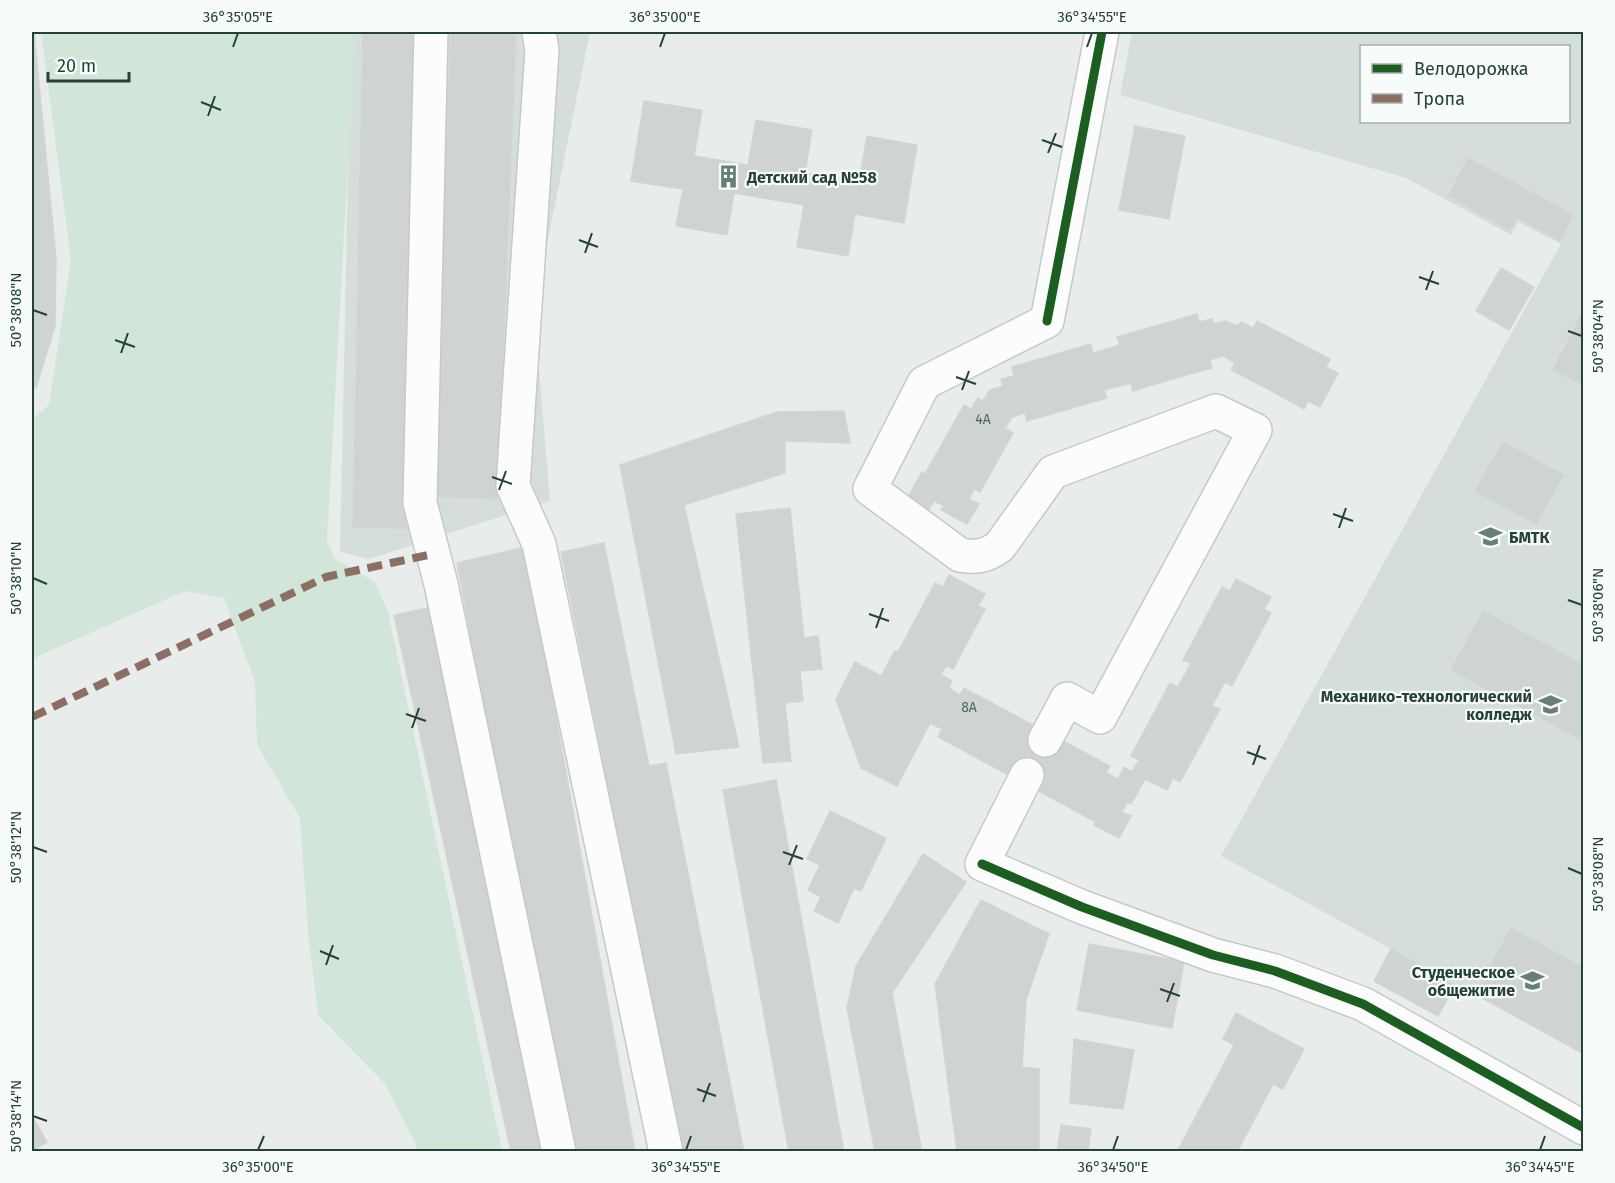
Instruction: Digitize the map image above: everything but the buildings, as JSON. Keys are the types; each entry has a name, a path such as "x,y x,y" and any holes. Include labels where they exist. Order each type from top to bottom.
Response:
{"street":[{"path":"431,32 420,502 441,584 559,1152"},
{"path":"539,32 543,50 513,486 539,544 666,1152"},
{"path":"1045,740 1067,699 1100,717 1255,430 1216,411 1053,472 1000,546 990,554 973,558 960,555 870,489 924,383 1047,321 1102,32"},
{"path":"1027,775 982,864 1093,912 1213,955 1275,971 1363,1004 1584,1128"}],"shaded area":[{"path":"351,32 590,32 534,308 550,501 369,559 340,552"},
{"name":"БМТК","path":"1132,32 1583,32 1583,1054 1221,856 1561,244 1518,222 1511,235 1406,178 1120,95"}],"green space":[{"path":"41,32 352,32 355,37 327,542 335,559 375,582 388,612 502,1151 417,1151 385,1084 318,1015 308,932 300,818 257,745 255,682 224,598 185,591 32,659 32,419 49,405 71,260"}],"marked path":[{"path":"32,717 326,577 433,554"}],"cycle path":[{"path":"1047,321 1102,32"},
{"path":"982,864 1082,907 1213,955 1275,971 1363,1004 1584,1128"}],"place":[{"name":"Детский сад №58","path":"729,177"},
{"name":"БМТК","path":"1491,537"},
{"name":"Механико-технологический колледж","path":"1550,705"},
{"name":"Студенческое общежитие","path":"1533,981"}]}
